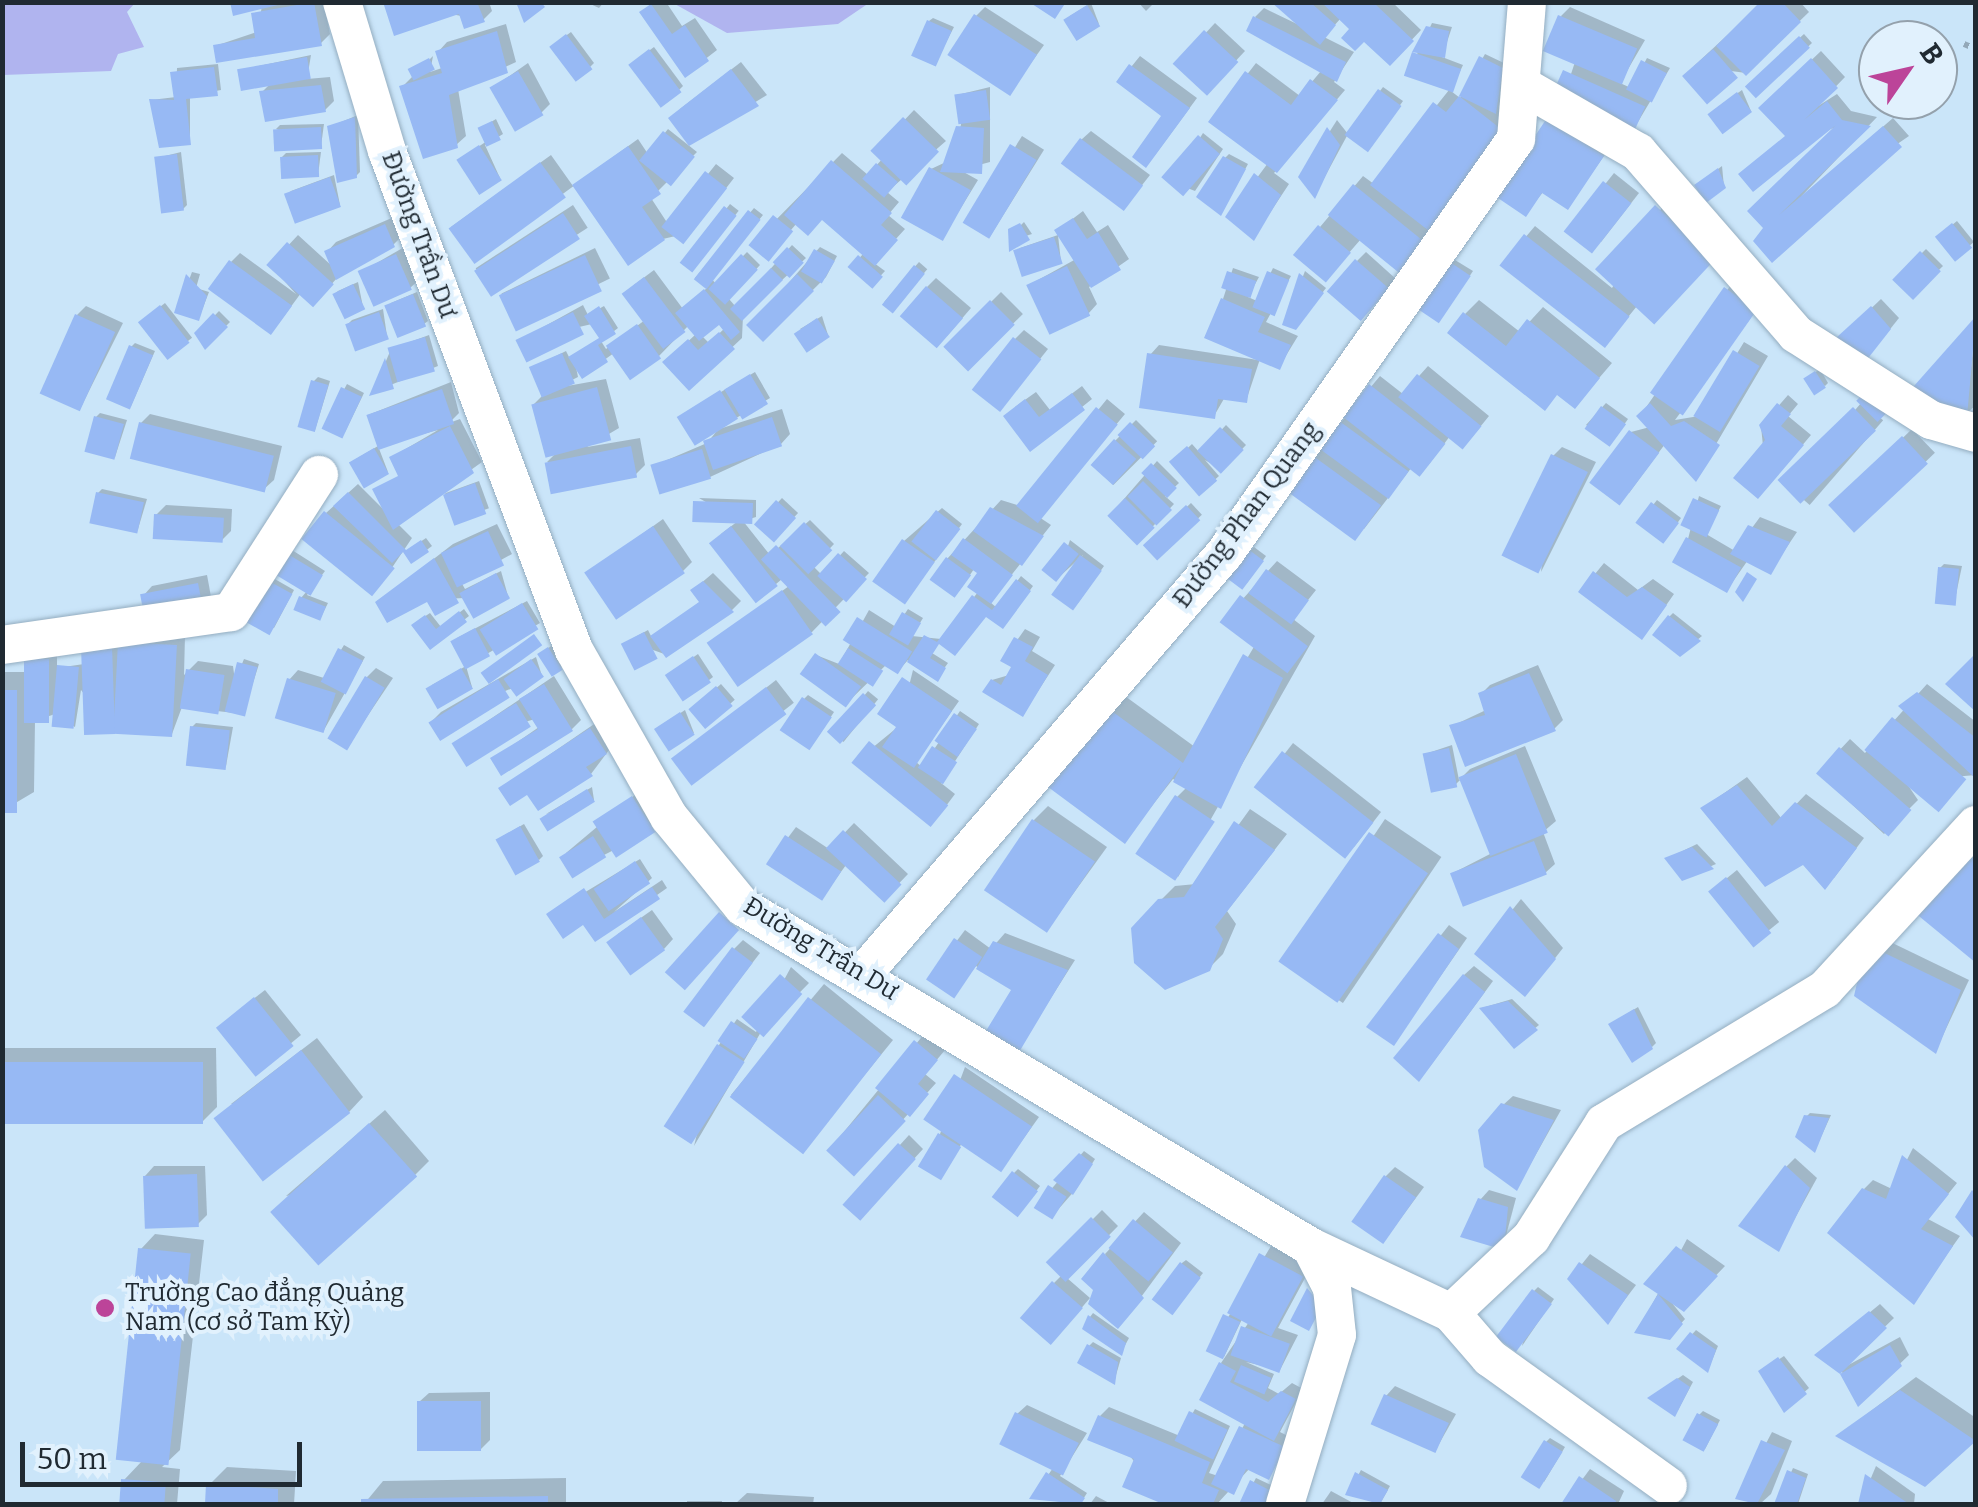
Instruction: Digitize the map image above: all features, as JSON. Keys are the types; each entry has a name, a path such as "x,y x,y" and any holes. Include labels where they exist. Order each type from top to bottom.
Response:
{"street":[{"name":"Đường Trần Dư","path":"342,2 387,151 574,650 668,817 743,906 863,974 1312,1247 1450,1313"},
{"name":"Đường Phan Quang","path":"863,974 1225,553 1516,139 1527,2"},
{"path":"1523,86 1638,152 1796,334 1932,420 1976,433"},
{"path":"2,645 231,612 319,476"},
{"path":"1668,1486 1490,1358 1450,1313 1530,1238 1604,1123 1825,989 1976,825"},
{"path":"1285,1504 1337,1335 1332,1288 1312,1247"}],"path":[{"path":"1964,44 1976,49"}],"shaded area":[{"path":"2,3 135,3 127,12 144,47 118,54 111,71 3,75"},
{"path":"673,3 869,3 838,24 727,33"}],"building":[{"path":"230,2 282,2 282,4 233,16"},
{"path":"314,2 322,46 216,63 213,45 255,38 251,13"},
{"path":"383,2 477,2 485,22 464,29 459,14 394,36"},
{"path":"516,2 541,2 545,7 524,23"},
{"path":"1029,2 1066,2 1055,19"},
{"path":"1271,2 1310,2 1336,25 1320,45"},
{"path":"1321,2 1373,2 1414,41 1390,66 1364,42 1355,51 1341,38 1349,29"},
{"path":"1760,2 1782,2 1801,22 1746,76 1716,46"},
{"path":"651,4 672,34 685,25 709,61 685,78 639,12"},
{"path":"1087,5 1100,26 1077,41 1063,20"},
{"path":"974,14 1037,55 1010,96 947,55"},
{"path":"1558,15 1637,49 1622,85 1543,51"},
{"path":"1253,16 1346,62 1337,82 1246,31"},
{"path":"927,20 952,31 936,67 911,56"},
{"path":"1426,26 1449,31 1445,58 1412,52"},
{"path":"1204,30 1238,62 1207,96 1173,64"},
{"path":"497,31 508,73 449,95 458,148 423,159 399,86 442,73 435,51"},
{"path":"566,34 592,69 576,82 549,47"},
{"path":"1799,36 1810,48 1756,98 1745,86"},
{"path":"649,49 681,92 661,108 628,65"},
{"path":"1713,49 1738,78 1707,105 1682,76"},
{"path":"1412,52 1461,69 1453,93 1404,76"},
{"path":"1479,56 1503,68 1496,114 1459,96"},
{"path":"307,57 311,79 241,91 237,69"},
{"path":"429,58 435,70 414,80 408,69"},
{"path":"1811,58 1838,88 1804,120 1827,101 1842,120 1871,126 1779,215 1883,126 1902,147 1772,263 1753,241 1763,228 1747,211 1836,125 1753,192 1738,174 1785,136 1758,108"},
{"path":"1641,60 1667,73 1652,103 1626,89"},
{"path":"1129,64 1190,108 1146,168 1132,157 1161,116 1116,82"},
{"path":"214,67 218,96 186,99 191,145 159,148 149,99 174,100 170,72"},
{"path":"731,69 759,106 689,146 668,118"},
{"path":"1563,70 1645,107 1634,131 1552,95"},
{"path":"518,71 544,115 515,132 489,88"},
{"path":"1245,71 1291,105 1310,79 1338,100 1277,173 1208,122"},
{"path":"321,85 326,112 265,122 259,91"},
{"path":"1378,89 1401,106 1368,152 1344,135"},
{"path":"986,90 990,120 958,124 954,94"},
{"path":"1737,92 1752,112 1722,134 1707,114"},
{"path":"1459,96 1501,129 1490,144 1497,149 1433,234 1370,185 1433,102 1446,112"},
{"path":"355,117 357,178 337,183 327,126"},
{"path":"903,117 939,152 906,186 870,151"},
{"path":"1547,118 1604,156 1568,210 1542,193 1526,217 1495,196"},
{"path":"492,121 501,140 486,147 477,128"},
{"path":"956,126 984,128 982,174 940,172"},
{"path":"321,127 322,149 274,151 273,130"},
{"path":"1327,127 1340,145 1315,199 1298,177"},
{"path":"663,131 695,157 671,186 639,161"},
{"path":"1198,135 1220,154 1183,196 1161,177"},
{"path":"1080,138 1143,186 1124,211 1061,164"},
{"path":"1010,144 1037,160 989,239 963,223"},
{"path":"479,145 502,180 479,195 456,160"},
{"path":"628,146 661,194 642,207 665,240 628,266 572,185"},
{"path":"177,154 184,211 161,213 154,157"},
{"path":"318,155 319,177 281,179 280,157"},
{"path":"1223,156 1246,169 1221,216 1196,197"},
{"path":"831,160 892,213 881,225 898,240 875,266 822,220 808,236 784,215"},
{"path":"540,162 566,198 474,264 449,228"},
{"path":"876,163 898,182 884,198 862,179"},
{"path":"929,167 971,190 943,241 901,218"},
{"path":"1718,168 1726,188 1706,203 1694,185"},
{"path":"705,171 727,188 683,244 661,227"},
{"path":"1254,173 1281,195 1254,241 1225,217"},
{"path":"330,177 341,207 295,224 284,194"},
{"path":"1603,181 1631,203 1592,254 1564,231"},
{"path":"1353,184 1426,243 1401,274 1328,215"},
{"path":"1655,205 1714,260 1654,325 1595,269"},
{"path":"724,206 737,216 692,273 680,263"},
{"path":"748,210 761,220 706,289 694,279"},
{"path":"563,213 580,239 491,297 474,271"},
{"path":"773,215 793,231 769,262 748,245"},
{"path":"1073,218 1087,239 1098,232 1121,270 1091,288 1054,230"},
{"path":"1020,223 1030,240 1009,252 1008,229"},
{"path":"1952,223 1972,248 1955,262 1935,237"},
{"path":"385,224 395,247 336,280 324,251"},
{"path":"1318,225 1351,253 1326,283 1293,255"},
{"path":"1524,234 1630,316 1605,348 1499,266"},
{"path":"1054,237 1063,264 1022,277 1013,250"},
{"path":"287,242 334,284 313,307 266,265"},
{"path":"787,247 804,263 789,278 773,262"},
{"path":"814,249 835,261 822,284 801,272"},
{"path":"1920,251 1941,271 1913,300 1892,280"},
{"path":"396,254 412,290 373,307 358,271"},
{"path":"741,254 758,270 725,305 708,289"},
{"path":"585,255 602,291 516,331 499,295"},
{"path":"858,255 883,277 872,289 848,267"},
{"path":"1355,259 1389,289 1361,321 1327,291"},
{"path":"229,260 292,306 271,335 208,289"},
{"path":"1450,262 1471,276 1439,323 1418,309"},
{"path":"914,265 925,274 893,313 882,305"},
{"path":"1067,266 1090,316 1049,335 1026,285"},
{"path":"771,268 783,280 742,321 730,309"},
{"path":"1227,271 1256,281 1250,298 1221,288"},
{"path":"1267,271 1289,280 1275,316 1252,307"},
{"path":"1299,273 1324,293 1296,330 1282,325"},
{"path":"186,274 207,296 199,321 174,313"},
{"path":"797,274 814,291 763,342 746,325"},
{"path":"644,277 686,332 663,349 622,294"},
{"path":"353,284 365,309 345,319 332,294"},
{"path":"926,286 963,318 937,348 900,316"},
{"path":"1724,287 1757,310 1683,416 1650,393"},
{"path":"704,289 740,332 731,340 719,325 699,341 675,313"},
{"path":"413,294 426,326 397,338 384,306"},
{"path":"1221,298 1265,317 1258,332 1291,345 1280,370 1204,338"},
{"path":"990,300 1015,325 968,371 943,347"},
{"path":"160,305 190,343 167,360 138,322"},
{"path":"599,306 616,334 598,345 608,362 582,379 568,357 599,338 584,316"},
{"path":"1871,306 1891,329 1862,366 1837,337"},
{"path":"379,312 389,339 355,352 345,324"},
{"path":"573,312 584,334 526,363 515,340"},
{"path":"1463,312 1506,346 1527,319 1600,378 1575,409 1557,395 1545,411 1447,333"},
{"path":"213,313 228,327 205,350 194,333"},
{"path":"75,314 115,332 80,411 40,393"},
{"path":"1976,316 1967,417 1906,395"},
{"path":"817,318 830,337 807,353 794,334"},
{"path":"637,324 661,358 630,380 606,346"},
{"path":"719,332 735,349 689,391 662,362 688,339 698,350"},
{"path":"425,337 435,372 397,382 388,348"},
{"path":"1013,337 1041,359 1000,412 972,390"},
{"path":"129,345 153,355 130,409 106,399"},
{"path":"1733,350 1760,366 1720,432 1693,416"},
{"path":"562,353 575,383 542,397 529,367"},
{"path":"1147,353 1252,369 1247,403 1218,399 1215,419 1139,408"},
{"path":"385,358 394,389 369,396"},
{"path":"1815,371 1826,388 1814,395 1803,379"},
{"path":"750,374 768,404 742,419 724,389"},
{"path":"1417,374 1482,426 1463,450 1398,397"},
{"path":"311,380 328,385 315,432 297,427"},
{"path":"1369,384 1445,444 1420,477 1343,417"},
{"path":"341,387 362,397 342,438 322,429"},
{"path":"597,387 611,440 546,458 531,405"},
{"path":"1869,388 1890,409 1877,422 1856,401"},
{"path":"442,389 454,424 378,450 366,415"},
{"path":"720,390 738,419 695,446 677,417"},
{"path":"1072,393 1085,410 1030,452 1003,416 1025,399 1039,417"},
{"path":"1650,403 1671,426 1684,421 1720,445 1696,482 1636,416"},
{"path":"1777,403 1791,414 1781,426 1804,445 1758,499 1733,478 1765,440 1759,425"},
{"path":"1601,406 1626,424 1610,447 1585,429"},
{"path":"1096,407 1118,425 1038,523 1016,506"},
{"path":"1853,407 1876,431 1800,504 1777,480"},
{"path":"94,416 124,424 114,460 84,452"},
{"path":"772,417 782,446 713,470 703,441"},
{"path":"1335,418 1409,471 1389,499 1315,446"},
{"path":"139,422 274,456 265,492 130,459"},
{"path":"1130,422 1155,446 1143,459 1117,435"},
{"path":"450,426 474,473 393,530 372,489 398,476 389,457"},
{"path":"1220,427 1244,450 1221,474 1197,451"},
{"path":"1629,430 1659,453 1620,506 1589,483"},
{"path":"1902,436 1928,464 1854,533 1828,505"},
{"path":"1114,439 1136,459 1113,485 1091,465"},
{"path":"631,446 637,477 551,494 545,463"},
{"path":"1187,446 1217,481 1199,496 1169,462"},
{"path":"374,448 389,474 364,488 349,462"},
{"path":"702,449 711,479 659,494 650,465"},
{"path":"1309,453 1381,505 1355,541 1283,489"},
{"path":"1551,454 1588,472 1538,574 1501,556"},
{"path":"1151,463 1177,488 1167,498 1141,473"},
{"path":"1143,481 1172,510 1156,526 1127,497"},
{"path":"475,483 486,514 454,526 443,495"},
{"path":"96,492 144,502 137,533 89,523"},
{"path":"348,492 406,550 421,540 429,552 411,564 403,552 392,563 333,506"},
{"path":"1125,498 1155,528 1137,545 1107,516"},
{"path":"1693,498 1719,510 1707,537 1680,525"},
{"path":"776,500 796,518 774,543 754,525"},
{"path":"693,501 753,503 752,524 692,522"},
{"path":"1651,502 1679,523 1663,544 1635,523"},
{"path":"1186,505 1200,520 1157,561 1143,545"},
{"path":"990,507 1044,536 1022,566 973,531"},
{"path":"936,510 960,529 936,561 911,542"},
{"path":"324,511 395,568 372,596 301,539"},
{"path":"154,514 224,518 223,543 153,539"},
{"path":"804,522 832,550 808,574 780,546"},
{"path":"1748,525 1790,542 1771,575 1730,554"},
{"path":"653,526 685,573 616,620 584,572"},
{"path":"731,526 778,586 756,603 709,543"},
{"path":"488,531 504,565 457,587 441,553"},
{"path":"1686,537 1741,568 1727,593 1672,562"},
{"path":"963,538 1013,575 991,604 967,587 977,573 951,555"},
{"path":"902,539 935,562 905,605 872,582"},
{"path":"1064,542 1079,554 1056,582 1041,570"},
{"path":"776,545 841,612 825,626 761,560"},
{"path":"1248,549 1264,561 1242,590 1226,578"},
{"path":"286,553 323,575 310,596 274,574"},
{"path":"838,553 867,579 846,602 817,576"},
{"path":"1080,555 1102,571 1073,611 1051,595"},
{"path":"946,557 971,575 955,598 930,580"},
{"path":"434,558 459,603 435,616 427,602 387,623 375,602"},
{"path":"1938,567 1959,569 1956,606 1935,604"},
{"path":"1266,569 1309,600 1291,624 1248,593"},
{"path":"1593,571 1627,597 1642,587 1667,605 1642,640 1578,592"},
{"path":"1747,572 1757,579 1743,602 1735,592"},
{"path":"496,573 510,598 473,619 459,593"},
{"path":"1016,579 1031,591 1003,629 986,617 955,656 939,644 930,658 946,668 938,682 907,662 924,635 937,642 972,595 992,610"},
{"path":"267,580 292,594 270,635 244,621"},
{"path":"703,581 734,612 666,658 650,636 699,602 690,590"},
{"path":"198,583 204,614 146,626 140,594"},
{"path":"782,590 813,634 738,687 707,643"},
{"path":"1240,595 1308,646 1287,673 1220,622"},
{"path":"299,596 326,607 320,621 293,610"},
{"path":"522,603 538,629 496,656 480,629"},
{"path":"459,611 467,622 430,650 411,625 425,615 436,629"},
{"path":"902,612 921,623 908,646 889,635"},
{"path":"1668,615 1701,641 1680,657 1652,635"},
{"path":"857,617 912,651 898,674 843,640"},
{"path":"475,628 490,656 465,669 450,641"},
{"path":"644,632 658,659 634,671 621,644"},
{"path":"534,634 542,645 489,684 481,673"},
{"path":"1014,637 1033,647 1025,661 1048,675 1023,717 982,692 991,679 1001,685 1011,667 1000,661"},
{"path":"118,642 177,645 172,737 113,734"},
{"path":"112,646 115,734 84,735 81,647"},
{"path":"548,647 563,670 552,677 537,654"},
{"path":"338,648 363,661 346,695 321,682"},
{"path":"848,648 883,671 873,687 838,664"},
{"path":"815,653 861,687 846,708 800,674"},
{"path":"1976,653 1976,712 1945,684"},
{"path":"1243,654 1283,678 1221,809 1173,782 1181,766 1125,844 1044,784 1102,704 1183,763"},
{"path":"693,656 711,683 683,702 665,675"},
{"path":"24,659 49,659 49,723 24,723"},
{"path":"531,659 544,677 516,697 503,679"},
{"path":"237,662 257,667 245,717 225,711"},
{"path":"57,665 79,667 74,729 52,727"},
{"path":"461,668 473,689 437,709 425,688"},
{"path":"186,669 225,675 218,715 180,709"},
{"path":"1529,673 1556,731 1465,767 1449,725 1485,715 1478,693"},
{"path":"365,676 385,688 347,750 327,739"},
{"path":"902,677 952,711 914,768 882,747 896,727 877,714"},
{"path":"287,678 336,693 323,733 275,718"},
{"path":"498,679 510,698 440,741 428,722"},
{"path":"544,684 573,731 501,776 490,758 538,729 519,699"},
{"path":"716,686 733,706 705,729 688,709"},
{"path":"766,687 786,714 691,786 671,759"},
{"path":"2,690 17,690 17,813 2,813"},
{"path":"1917,692 1976,738 1976,779 1898,706"},
{"path":"863,693 876,705 840,744 827,732"},
{"path":"802,697 832,717 809,750 780,730"},
{"path":"516,703 531,727 466,767 452,743"},
{"path":"680,712 695,735 669,752 654,729"},
{"path":"954,713 977,729 957,757 934,741"},
{"path":"1892,717 1966,779 1939,812 1864,750"},
{"path":"190,726 230,730 226,770 186,766"},
{"path":"590,728 607,754 586,767 593,776 538,811 527,795 510,806 498,788"},
{"path":"869,741 948,805 931,827 851,763"},
{"path":"932,746 957,762 943,784 918,768"},
{"path":"1839,747 1911,810 1888,836 1816,773"},
{"path":"1449,748 1457,787 1431,793 1423,754"},
{"path":"1282,751 1373,822 1345,859 1254,787"},
{"path":"1516,754 1548,833 1490,856 1459,777"},
{"path":"1737,785 1772,826 1795,802 1857,848 1825,890 1803,865 1765,887 1700,808"},
{"path":"587,789 595,802 547,831 540,819"},
{"path":"1175,795 1215,822 1175,881 1135,854"},
{"path":"632,796 655,832 616,858 593,822"},
{"path":"1032,819 1095,861 1047,933 984,890"},
{"path":"1234,821 1275,850 1215,927 1223,939 1210,971 1165,990 1134,963 1131,928 1158,899 1184,897"},
{"path":"520,826 540,862 515,875 496,840"},
{"path":"843,830 902,885 884,903 826,848"},
{"path":"1369,832 1428,873 1337,1003 1278,961"},
{"path":"785,835 841,871 822,901 766,864"},
{"path":"593,836 606,857 572,878 559,857"},
{"path":"1534,841 1547,875 1463,907 1450,873"},
{"path":"1692,847 1714,869 1682,881 1664,858"},
{"path":"1965,852 1976,861 1976,963 1903,903"},
{"path":"635,861 650,883 609,911 594,889"},
{"path":"1726,877 1771,933 1753,947 1708,891"},
{"path":"652,887 660,899 595,942 583,925 563,939 546,914 584,888 604,919"},
{"path":"1510,906 1556,959 1525,997 1474,954"},
{"path":"719,912 739,930 685,990 665,972"},
{"path":"641,917 665,950 630,975 606,942"},
{"path":"1438,933 1459,949 1394,1046 1366,1027"},
{"path":"954,938 982,957 954,998 926,979"},
{"path":"993,941 1068,970 1015,1059 981,1039 1011,990 976,969"},
{"path":"1866,944 1961,990 1936,1054 1854,996"},
{"path":"732,947 753,963 704,1027 683,1012"},
{"path":"780,974 802,994 763,1037 741,1017"},
{"path":"1463,974 1485,992 1419,1082 1393,1058"},
{"path":"254,997 294,1046 256,1077 216,1028"},
{"path":"808,997 881,1054 803,1154 730,1097"},
{"path":"1508,1001 1538,1030 1514,1049 1479,1008"},
{"path":"1634,1009 1653,1049 1632,1063 1608,1024"},
{"path":"731,1021 758,1039 744,1059 718,1041"},
{"path":"914,1040 938,1060 918,1084 929,1094 910,1117 875,1088"},
{"path":"717,1044 745,1062 691,1144 664,1126"},
{"path":"301,1050 350,1113 263,1181 214,1118"},
{"path":"2,1062 203,1062 203,1124 2,1124"},
{"path":"954,1074 1032,1127 1001,1172 923,1120"},
{"path":"878,1095 906,1121 854,1176 826,1151"},
{"path":"1501,1103 1554,1120 1517,1191 1484,1167 1478,1130"},
{"path":"1804,1115 1829,1118 1815,1153 1795,1137"},
{"path":"369,1123 417,1177 318,1266 270,1212"},
{"path":"938,1133 961,1147 941,1180 918,1166"},
{"path":"898,1143 916,1159 860,1221 842,1205"},
{"path":"1079,1153 1093,1164 1073,1195 1053,1180"},
{"path":"1902,1155 1949,1194 1921,1229 1953,1246 1914,1305 1827,1233 1862,1188 1886,1199"},
{"path":"1785,1165 1810,1188 1779,1252 1738,1226"},
{"path":"1012,1171 1038,1191 1018,1217 992,1197"},
{"path":"197,1174 199,1227 145,1229 143,1176"},
{"path":"1384,1175 1416,1197 1383,1244 1351,1222"},
{"path":"1048,1185 1067,1197 1052,1220 1034,1208"},
{"path":"1972,1190 1976,1194 1976,1241 1955,1217"},
{"path":"1478,1198 1508,1207 1504,1250 1460,1237"},
{"path":"1091,1217 1111,1237 1066,1282 1046,1262"},
{"path":"1133,1219 1173,1252 1148,1282 1109,1248"},
{"path":"1676,1246 1718,1276 1684,1312 1643,1284"},
{"path":"138,1248 191,1254 168,1465 116,1460"},
{"path":"1103,1252 1144,1298 1118,1329 1088,1304 1093,1290 1081,1279"},
{"path":"1259,1253 1303,1276 1271,1337 1227,1313"},
{"path":"1180,1262 1201,1278 1172,1315 1152,1300"},
{"path":"1579,1262 1628,1295 1608,1325 1567,1279"},
{"path":"1052,1281 1083,1308 1051,1345 1020,1318"},
{"path":"1307,1288 1322,1306 1309,1331 1290,1321"},
{"path":"1532,1289 1552,1304 1516,1352 1496,1337"},
{"path":"1658,1294 1683,1324 1670,1340 1634,1333"},
{"path":"1869,1311 1887,1328 1840,1374 1814,1355"},
{"path":"1223,1314 1240,1322 1223,1359 1206,1351"},
{"path":"1088,1315 1126,1343 1122,1356 1082,1329"},
{"path":"1241,1326 1290,1344 1279,1373 1230,1355"},
{"path":"1690,1332 1716,1350 1708,1373 1676,1349"},
{"path":"1087,1344 1118,1362 1115,1385 1077,1363"},
{"path":"1890,1345 1902,1366 1858,1407 1840,1374"},
{"path":"1778,1357 1807,1394 1784,1413 1758,1371"},
{"path":"1219,1362 1236,1371 1230,1382 1268,1402 1281,1391 1296,1399 1274,1441 1199,1400"},
{"path":"1241,1365 1271,1378 1264,1394 1234,1382"},
{"path":"1677,1378 1690,1387 1675,1417 1647,1398"},
{"path":"1900,1390 1976,1441 1925,1487 1835,1436"},
{"path":"1384,1394 1449,1423 1435,1453 1371,1424"},
{"path":"417,1401 481,1401 481,1451 417,1451"},
{"path":"1189,1411 1228,1430 1213,1460 1175,1441"},
{"path":"1015,1412 1079,1443 1063,1475 999,1444"},
{"path":"1697,1413 1718,1424 1704,1452 1682,1440"},
{"path":"1098,1415 1210,1462 1202,1483 1219,1490 1213,1504 1163,1504 1122,1487 1134,1459 1087,1440"},
{"path":"1239,1426 1285,1447 1269,1480 1246,1469 1234,1495 1211,1484"},
{"path":"1544,1440 1563,1452 1539,1489 1521,1477"},
{"path":"1761,1440 1785,1450 1757,1504 1735,1499"},
{"path":"1787,1470 1806,1478 1797,1504 1774,1504"},
{"path":"1046,1472 1085,1498 1081,1504 1029,1499"},
{"path":"1355,1472 1388,1490 1380,1504 1345,1495"},
{"path":"1865,1474 1909,1504 1858,1504"},
{"path":"1579,1476 1616,1501 1615,1504 1561,1504"},
{"path":"121,1479 166,1482 164,1504 119,1504"},
{"path":"1250,1480 1271,1491 1265,1504 1239,1504"},
{"path":"206,1484 278,1489 278,1504 205,1504"},
{"path":"548,1496 548,1504 361,1504 361,1499"}],"place":[{"name":"Trường Cao đẳng Quảng Nam (cơ sở Tam Kỳ)","path":"105,1308"}]}
